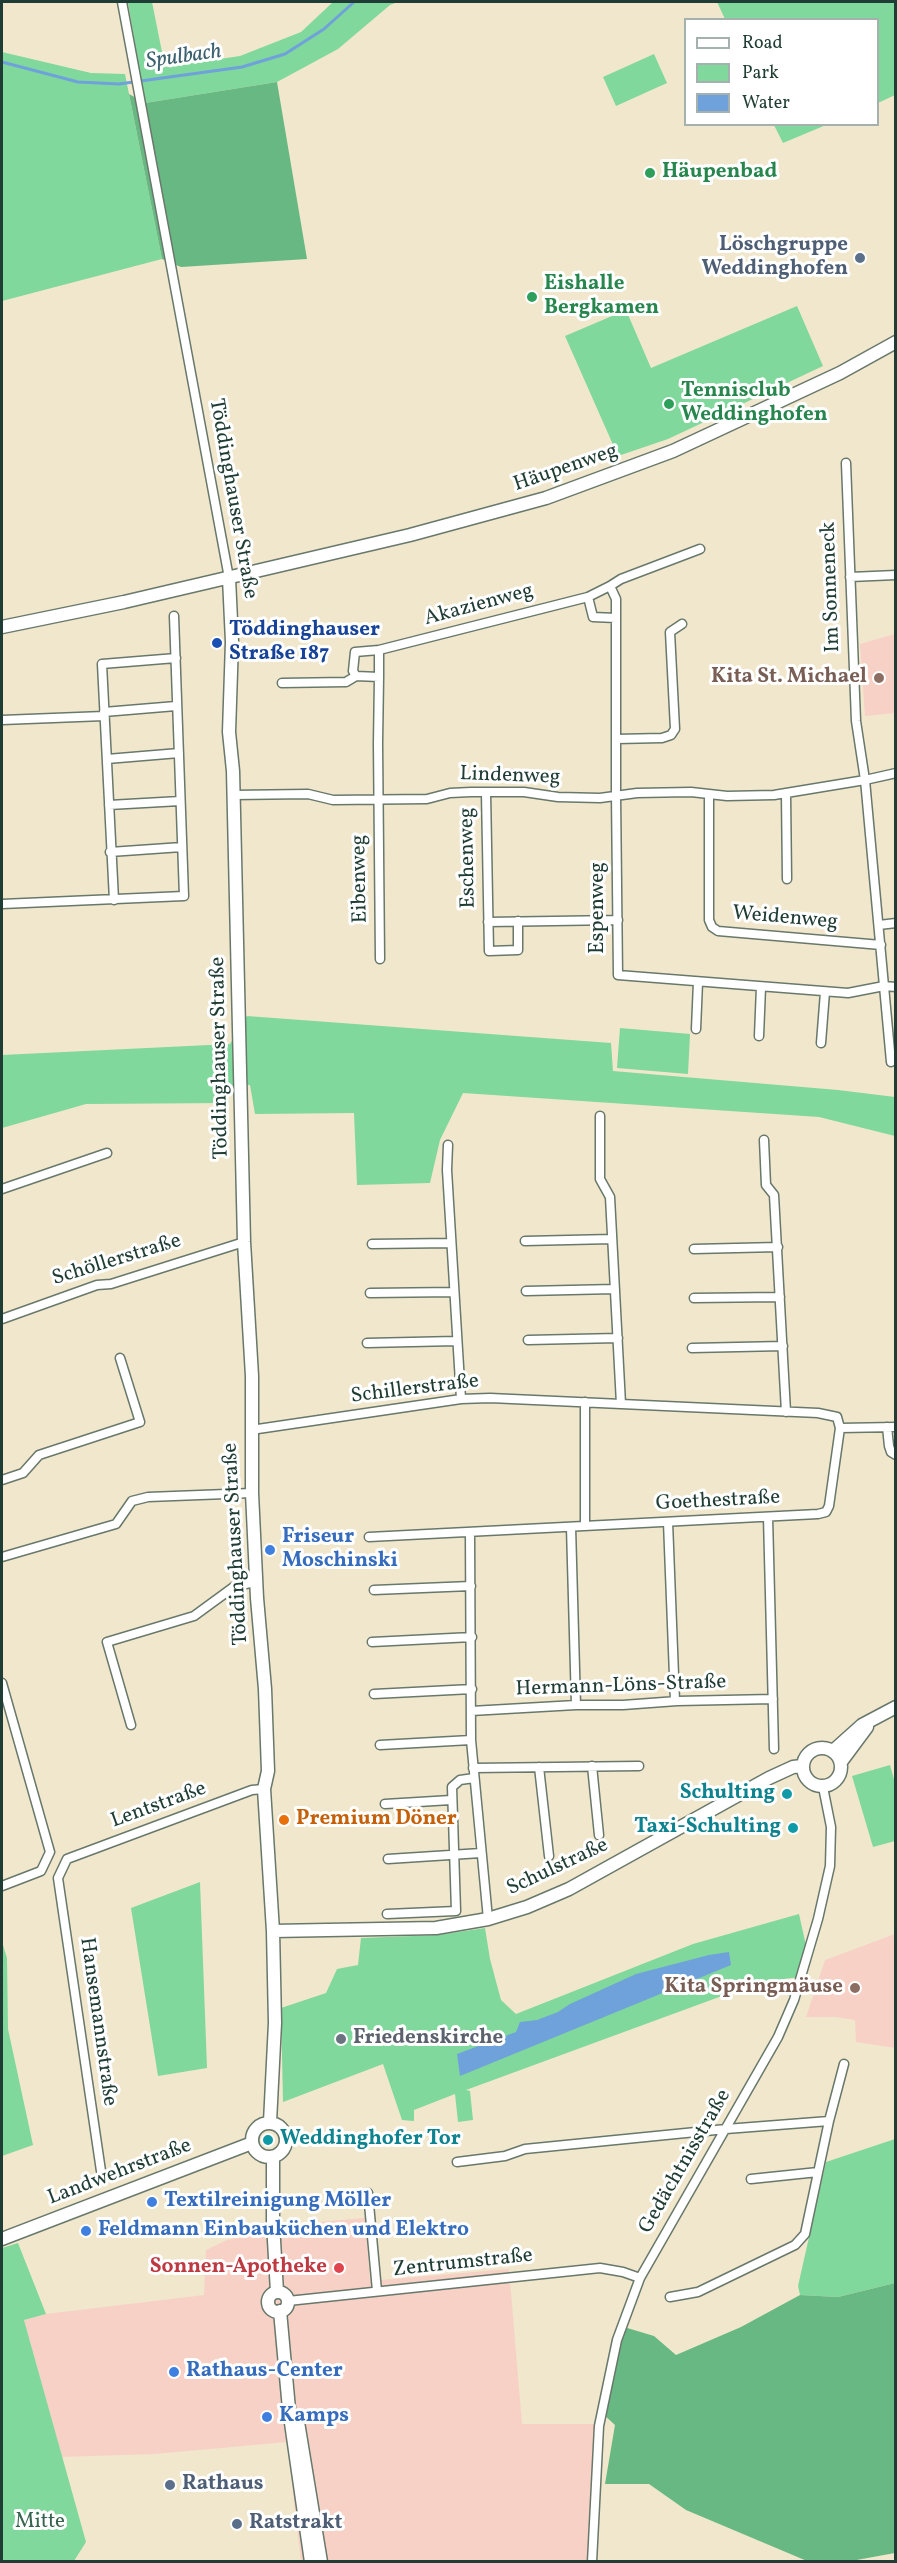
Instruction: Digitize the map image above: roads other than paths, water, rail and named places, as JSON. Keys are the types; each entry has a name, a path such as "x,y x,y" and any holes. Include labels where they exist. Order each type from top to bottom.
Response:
{"street":[{"name":"Töddinghauser Straße","path":"122,2 229,578 232,642 229,732 233,771 244,1242 252,1376 252,1493 256,1582 265,1689 268,1771 264,1789 273,1931 275,2023 270,2122"},
{"name":"Häupenweg","path":"2,627 229,578 497,513 597,480 673,451 840,373 896,342"},
{"name":"Im Sonneneck","path":"846,463 856,721 865,780"},
{"name":"Akazienweg","path":"356,676 353,671 355,652 379,650 588,597 621,579 700,549"},
{"path":"850,577 896,575"},
{"path":"610,586 616,598 616,795"},
{"path":"588,597 593,617 616,618"},
{"path":"2,904 184,896 174,616"},
{"path":"616,739 662,738 670,735 675,729 670,632 682,624"},
{"path":"378,800 379,650"},
{"path":"114,900 102,664 176,658"},
{"path":"282,683 346,682 356,676 379,677"},
{"path":"2,720 104,714 177,706"},
{"path":"107,759 179,753"},
{"name":"Lindenweg","path":"233,795 308,794 333,800 378,800 427,799 450,793 524,792 558,797 647,793 786,794 896,773"},
{"path":"865,780 891,1062"},
{"name":"Eschenweg","path":"486,793 489,951 518,950 518,921"},
{"name":"Weidenweg","path":"709,794 709,920 712,927 718,931 881,945"},
{"path":"786,794 787,879"},
{"name":"Espenweg","path":"616,795 618,975 848,993 884,986 896,987"},
{"name":"Eibenweg","path":"378,800 380,959"},
{"path":"109,805 180,801"},
{"path":"110,852 182,847"},
{"name":"Eschenweg","path":"488,922 618,920"},
{"path":"879,925 896,923"},
{"path":"696,1029 698,982"},
{"path":"759,1036 761,987"},
{"path":"821,1043 825,992"},
{"path":"600,1116 600,1179 610,1197 621,1404"},
{"path":"764,1140 766,1185 774,1195 786,1412"},
{"path":"448,1145 447,1170 461,1399"},
{"path":"2,1189 107,1153"},
{"path":"525,1242 612,1239"},
{"name":"Schöllerstraße","path":"2,1319 86,1288 111,1284 244,1242"},
{"path":"372,1244 451,1243"},
{"path":"694,1249 778,1247"},
{"path":"526,1291 615,1289"},
{"path":"370,1293 454,1292"},
{"path":"694,1298 780,1297"},
{"path":"528,1340 618,1338"},
{"path":"368,1343 456,1341"},
{"path":"692,1348 783,1346"},
{"path":"2,1480 23,1473 39,1455 140,1422 120,1358"},
{"name":"Schillerstraße","path":"251,1430 461,1399 585,1402 834,1414 840,1428"},
{"path":"585,1402 585,1526"},
{"path":"840,1428 891,1427 889,1446 891,1452 896,1455"},
{"name":"Goethestraße","path":"369,1537 768,1517 826,1512 831,1495 840,1428"},
{"path":"2,1557 116,1524 132,1501 148,1497 252,1493"},
{"path":"768,1517 774,1749"},
{"path":"668,1522 675,1701"},
{"path":"571,1527 576,1705"},
{"path":"470,1533 471,1740 488,1919"},
{"path":"131,1725 107,1642 194,1616 235,1586 256,1582"},
{"path":"374,1590 471,1586"},
{"path":"372,1641 472,1637"},
{"path":"2,1683 50,1852 41,1871 2,1886"},
{"path":"374,1694 472,1689"},
{"name":"Hermann-Löns-Straße","path":"471,1711 675,1701 773,1699"},
{"path":"833,1751 852,1732 896,1707"},
{"path":"841,1762 833,1751 816,1748 807,1755 802,1766 804,1775 810,1783 824,1787 836,1781 840,1776 841,1762 876,1718"},
{"path":"380,1745 471,1740"},
{"path":"592,1766 599,1835"},
{"path":"473,1768 639,1766"},
{"name":"Schulstraße","path":"273,1931 413,1930 456,1926 527,1907 569,1888 769,1778 793,1767 802,1766"},
{"path":"538,1767 549,1856"},
{"path":"387,1914 456,1911 452,1787 460,1780 474,1778"},
{"name":"Gedächtnisstraße","path":"592,2562 601,2415 617,2340 640,2278 784,2024 808,1954 827,1882 831,1853 830,1818 824,1787"},
{"name":"Lentstraße","path":"58,1878 67,1859 252,1790 264,1789"},
{"path":"385,1804 451,1800"},
{"path":"388,1859 481,1853"},
{"name":"Hansemannstraße","path":"58,1878 101,2171"},
{"path":"670,2297 698,2292 795,2246 805,2234 844,2064"},
{"path":"457,2162 505,2156 525,2149 830,2121"},
{"path":"270,2122 282,2128 286,2137 285,2147 273,2157 259,2154 252,2143 254,2130 261,2124 270,2122"},
{"name":"Landwehrstraße","path":"2,2239 252,2143"},
{"path":"273,2157 273,2223 277,2292"},
{"path":"751,2179 818,2172"},
{"path":"368,2193 377,2291"},
{"name":"Zentrumstraße","path":"288,2301 600,2268 640,2278"},
{"path":"277,2292 284,2294 288,2301 287,2306 280,2311 274,2311 268,2303 269,2297 277,2292"},
{"path":"280,2311 288,2393 311,2562"},
{"path":"288,2393 300,2424 321,2562"}],"water":[{"path":"729,1952 731,1965 460,2076 457,2054 516,2032 520,2022 537,2020 558,2012 570,2004 636,1974"}],"waterway":[{"name":"Spulbach","path":"2,62 78,82 119,84 242,67 285,54 324,29 354,2"}],"place":[{"name":"Häupenbad","path":"650,173"},
{"name":"Löschgruppe Weddinghofen","path":"860,258"},
{"name":"Eishalle Bergkamen","path":"532,297"},
{"name":"Tennisclub Weddinghofen","path":"669,404"},
{"name":"Töddinghauser Straße 187","path":"217,643"},
{"name":"Kita St. Michael","path":"879,678"},
{"name":"Friseur Moschinski","path":"270,1550"},
{"name":"Schulting","path":"787,1794"},
{"name":"Premium Döner","path":"284,1820"},
{"name":"Taxi-Schulting","path":"793,1828"},
{"name":"Kita Springmäuse","path":"855,1988"},
{"name":"Friedenskirche","path":"341,2039"},
{"name":"Weddinghofer Tor","path":"268,2140"},
{"name":"Textilreinigung Möller","path":"152,2202"},
{"name":"Feldmann Einbauküchen und Elektro","path":"86,2231"},
{"name":"Sonnen-Apotheke","path":"339,2268"},
{"name":"Rathaus-Center","path":"174,2372"},
{"name":"Kamps","path":"267,2417"},
{"name":"Rathaus","path":"170,2485"},
{"name":"Ratstrakt","path":"237,2524"}],"park label":[{"name":"Mitte","path":"40,2523"}]}
